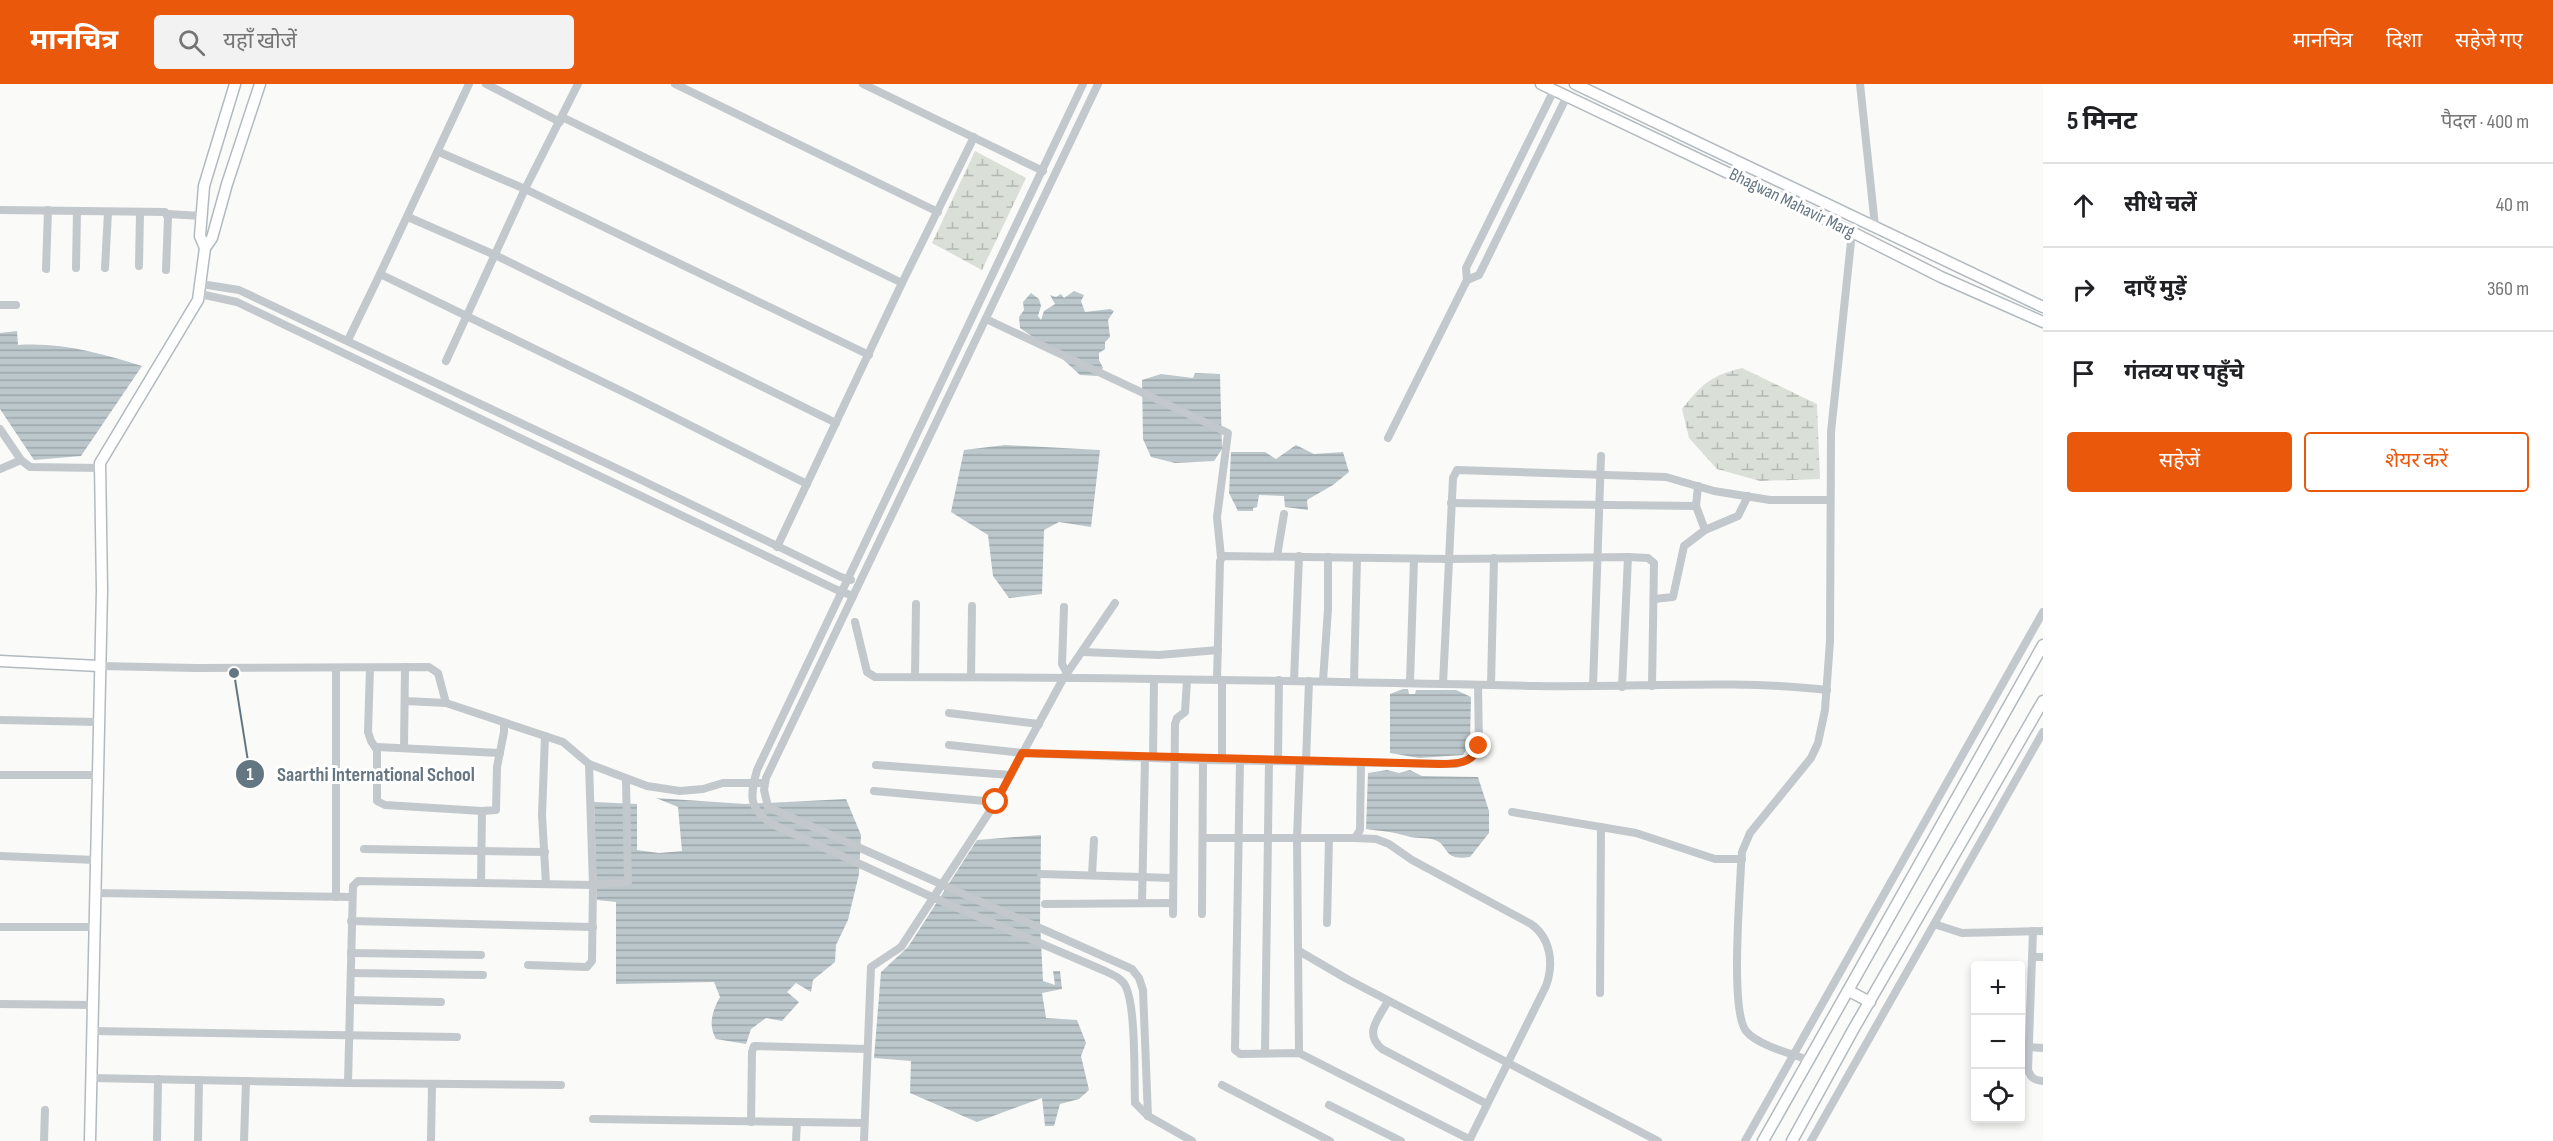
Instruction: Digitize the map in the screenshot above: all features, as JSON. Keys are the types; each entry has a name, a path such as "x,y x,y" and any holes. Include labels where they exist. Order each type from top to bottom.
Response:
{"street":[{"path":"205,248 200,236 205,180 235,84"},
{"path":"90,1141 102,590 100,468 104,454 195,306 200,289 205,248 212,238 260,84"},
{"path":"348,340 439,152 469,84"},
{"path":"486,84 902,283"},
{"path":"446,361 525,189 578,84"},
{"path":"675,84 938,212"},
{"path":"862,84 1043,171"},
{"path":"1083,84 757,770 752,797 757,814 772,824 932,897 1105,971 1122,981 1127,989 1130,1006 1136,1103 1148,1116 1192,1141"},
{"path":"1098,84 853,596 765,783 764,790 768,807 1132,969 1140,978 1143,990 1148,1116"},
{"name":"Bhagwan Mahavir Marg","path":"1541,84 1852,232 1941,277 2043,322"},
{"name":"Bhagwan Mahavir Marg","path":"1575,84 2043,307"},
{"path":"1860,84 1875,226"},
{"path":"1388,438 1467,280 1467,268 1554,90"},
{"path":"1467,280 1479,275 1567,96"},
{"path":"777,547 974,137"},
{"path":"439,152 525,189 869,355"},
{"path":"0,210 140,212 202,216"},
{"path":"46,269 48,210"},
{"path":"76,268 77,211"},
{"path":"105,268 108,212"},
{"path":"138,267 140,212"},
{"path":"166,270 168,214"},
{"path":"408,217 495,255 836,423"},
{"path":"1809,1060 1752,1036 1743,1026 1738,981 1742,859 1750,833 1811,758 1822,728 1827,690 1833,402 1843,340 1852,232"},
{"path":"380,274 807,484"},
{"path":"200,289 234,288 348,340 777,547 860,583"},
{"path":"200,289 237,302 853,596"},
{"path":"0,305 16,305"},
{"path":"986,319 1228,433 1217,517 1221,557 1218,650 1222,760"},
{"path":"0,429 21,460 34,469 100,468"},
{"path":"1593,686 1601,456"},
{"path":"0,469 21,460"},
{"path":"1443,684 1451,503 1453,475 1457,470 1666,477 1714,491 1770,500 1830,500"},
{"path":"1698,486 1696,506 1705,530"},
{"path":"1654,599 1673,597 1684,546 1705,530 1738,516 1748,496"},
{"path":"1451,503 1696,506"},
{"path":"1277,556 1284,514"},
{"path":"1221,557 1227,555 1414,559 1648,558 1654,563 1652,686"},
{"path":"1294,681 1299,556"},
{"path":"1323,681 1328,609 1328,557"},
{"path":"1622,687 1628,557"},
{"path":"1354,681 1357,558"},
{"path":"1491,685 1494,558"},
{"path":"1410,682 1414,559"},
{"path":"864,1141 872,967 902,947 932,897 996,802 1065,676 1115,603"},
{"path":"915,676 916,604"},
{"path":"971,677 972,606"},
{"path":"1064,607 1062,664 1065,676"},
{"path":"1745,1141 2043,612"},
{"path":"855,622 867,672 870,675 1065,676 1154,680 1354,681 1622,687 1783,686 1827,690"},
{"path":"1763,1141 2043,645"},
{"path":"1082,652 1159,655 1218,650"},
{"path":"0,662 99,666 429,667 438,673 446,703"},
{"path":"404,747 405,667"},
{"path":"336,668 336,897"},
{"path":"370,668 368,732 371,741 377,747 500,753"},
{"path":"1142,903 1154,680"},
{"path":"1173,914 1174,724 1177,718 1185,712 1187,680"},
{"path":"1265,1053 1268,839 1279,680"},
{"path":"1299,1053 1297,838 1309,681"},
{"path":"950,745 1022,753 1149,758 1456,764 1470,759 1479,746 1478,685"},
{"path":"405,701 446,703 563,742 590,764 626,780 680,791 703,789 723,783 765,783"},
{"path":"1792,1141 2043,701"},
{"path":"949,713 1039,724"},
{"path":"0,720 98,722"},
{"path":"377,747 376,801 379,804 482,812 496,810 504,723"},
{"path":"1811,1141 2043,732"},
{"path":"545,736 542,815 546,884"},
{"path":"1202,914 1203,760"},
{"path":"1203,838 1240,839 1268,839 1297,838 1329,839 1355,838 1376,839 1389,844 1412,860 1531,924 1542,933 1550,954 1549,977 1527,1027 1469,1140 1299,1053 1237,1053 1234,1047 1240,839 1240,760"},
{"path":"1355,838 1360,830 1361,762"},
{"path":"528,965 591,965 593,885 590,764"},
{"path":"876,765 1011,776"},
{"path":"0,775 97,775"},
{"path":"348,1083 353,885 358,881 624,884 629,879 626,780"},
{"path":"874,791 996,802"},
{"path":"481,882 482,812"},
{"path":"1512,812 1636,833 1707,857 1742,859"},
{"path":"1600,993 1601,827"},
{"path":"1327,923 1329,839"},
{"path":"1092,875 1094,840"},
{"path":"364,849 545,852"},
{"path":"0,856 96,860"},
{"path":"1041,874 1173,878"},
{"path":"95,892 352,897"},
{"path":"1046,904 1173,903"},
{"path":"351,921 593,927"},
{"path":"1934,924 1962,933 2043,931"},
{"path":"0,927 94,927"},
{"path":"2033,931 2028,1047 2030,1077 2043,1081"},
{"path":"1299,951 1388,1001 1658,1141"},
{"path":"351,953 481,955"},
{"path":"2032,957 2043,957"},
{"path":"351,973 483,975"},
{"path":"1849,991 1870,1002"},
{"path":"350,1000 441,1002"},
{"path":"1388,1001 1372,1033 1374,1042 1382,1049 1487,1104"},
{"path":"0,1004 94,1005"},
{"path":"93,1031 457,1037"},
{"path":"751,1122 754,1046 867,1049"},
{"path":"2028,1047 2043,1047"},
{"path":"92,1077 432,1085 561,1085"},
{"path":"157,1141 158,1079"},
{"path":"198,1141 199,1080"},
{"path":"244,1141 246,1081"},
{"path":"431,1141 432,1085"},
{"path":"1222,1085 1316,1138 1330,1141"},
{"path":"1329,1105 1401,1141"},
{"path":"44,1141 45,1110"},
{"path":"592,1119 864,1123"},
{"path":"796,1141 797,1122"}],"green space":[{"path":"975,151 1026,178 982,270 932,243"},
{"path":"1742,368 1817,404 1820,479 1760,481 1717,469 1689,438 1682,409 1708,382 1722,374"}],"shaded area":[{"path":"1074,291 1084,295 1081,301 1085,312 1110,309 1114,311 1108,320 1110,337 1105,342 1105,349 1099,353 1099,360 1103,368 1097,376 1080,375 1056,353 1020,328 1019,317 1024,310 1023,302 1031,293 1039,299 1041,306 1038,316 1041,320 1044,311 1055,304 1050,295 1056,297 1061,294 1064,298"},
{"path":"17,331 18,345 65,347 142,366 81,456 34,460 0,409 0,333"},
{"path":"1195,373 1220,374 1222,449 1214,461 1175,463 1151,457 1143,439 1142,380 1161,374 1193,378"},
{"path":"1005,445 1100,450 1091,527 1059,522 1044,530 1042,594 1009,598 993,576 988,535 951,512 964,450"},
{"path":"1296,445 1314,454 1343,452 1349,472 1333,485 1307,500 1308,510 1285,507 1284,496 1259,495 1257,507 1253,508 1253,511 1238,511 1229,493 1231,452 1265,452 1276,459"},
{"path":"1408,689 1409,694 1415,694 1416,690 1456,690 1471,697 1470,743 1463,755 1419,758 1390,753 1390,694"},
{"path":"1387,770 1399,773 1410,770 1422,776 1478,777 1489,811 1489,833 1470,857 1455,857 1435,840 1366,829 1368,773"},
{"path":"656,798 745,804 846,799 861,835 859,874 848,920 836,945 835,962 813,980 811,992 796,983 787,992 799,1002 782,1021 766,1018 751,1029 746,1044 716,1039 712,1028 712,1018 720,997 714,982 616,984 616,902 597,900 594,802 637,804 637,850 659,853 682,851 678,807"},
{"path":"1041,835 1040,923 1043,981 1055,985 1053,971 1060,971 1062,989 1042,993 1046,1018 1077,1020 1086,1043 1081,1056 1089,1090 1079,1099 1060,1104 1054,1126 1045,1126 1042,1098 977,1122 910,1093 911,1061 874,1058 881,972 908,947 977,840"}],"place":[{"name":"Saarthi International School","path":"234,673"}],"route":[{"path":"996,802 1022,753 1203,760 1456,764 1470,759 1479,746"}]}
